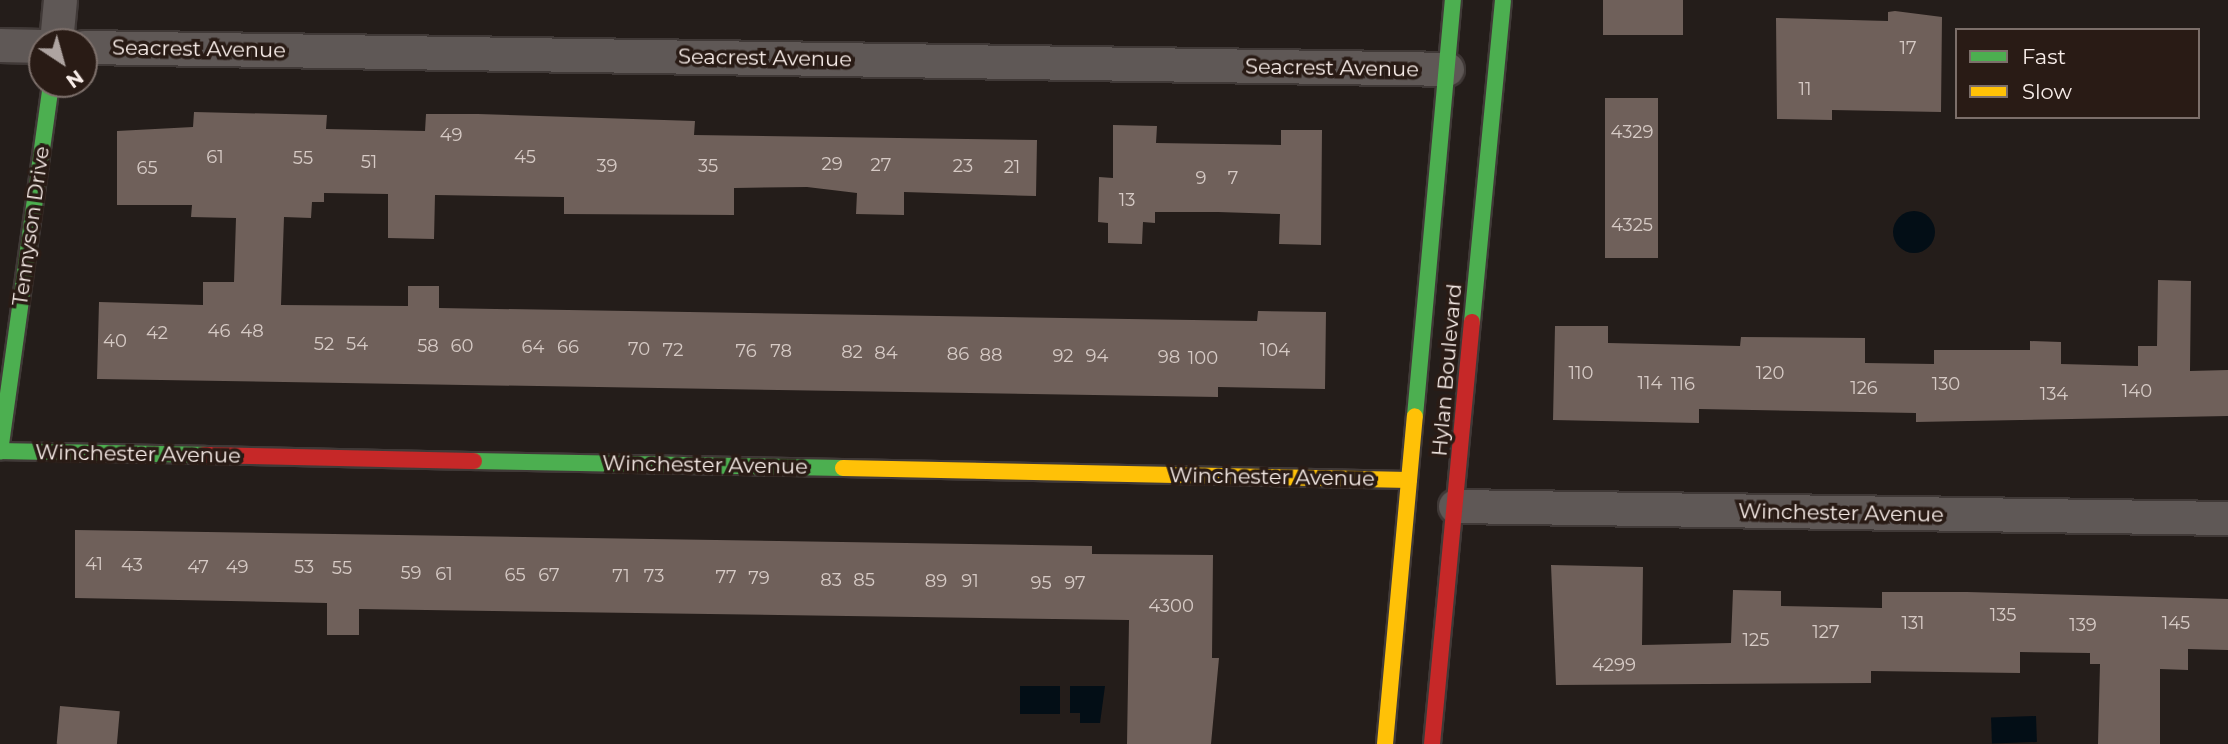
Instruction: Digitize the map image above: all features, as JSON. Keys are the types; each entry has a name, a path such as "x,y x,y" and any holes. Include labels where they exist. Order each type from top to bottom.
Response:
{"street":[{"path":"57,28 60,0"},
{"name":"Hylan Boulevard","path":"1385,744 1453,0"},
{"name":"Hylan Boulevard","path":"1432,744 1503,0"},
{"path":"0,45 28,46"},
{"name":"Seacrest Avenue","path":"98,47 1447,69"},
{"name":"Tennyson Drive","path":"0,451 49,98"},
{"name":"Winchester Avenue","path":"0,451 1409,480"},
{"name":"Winchester Avenue","path":"1455,506 2228,518"}],"shaded area":[{"path":"1914,211 1929,217 1935,232 1929,247 1914,253 1899,247 1893,232 1899,217"},
{"path":"1020,686 1060,686 1060,714 1020,714"},
{"path":"1070,686 1105,686 1100,723 1080,723 1080,713 1070,713"},
{"path":"2036,716 2037,742 1992,744 1991,718"}],"building":[{"path":"1603,0 1683,0 1683,35 1603,35"},
{"path":"1888,12 1942,17 1941,112 1832,110 1832,120 1777,119 1776,18 1888,21"},
{"path":"1605,98 1658,98 1658,258 1605,258"},
{"path":"194,112 327,115 326,129 425,131 426,114 478,114 695,121 694,135 1037,140 1036,196 904,192 904,215 856,214 857,193 807,187 734,188 734,215 564,214 564,197 435,195 434,239 388,238 388,194 324,193 324,202 312,202 311,218 284,217 281,305 408,306 408,286 439,286 439,308 1257,321 1258,311 1326,312 1325,389 1218,387 1218,397 97,379 99,302 203,305 203,282 234,282 236,218 191,217 192,205 117,205 117,131 193,127"},
{"path":"1113,125 1157,126 1156,143 1281,145 1281,130 1322,130 1321,245 1279,244 1280,214 1218,212 1155,212 1155,223 1143,222 1142,244 1108,243 1108,223 1098,222 1099,177 1113,178"},
{"path":"2158,280 2191,281 2190,371 2228,370 2228,416 1916,422 1916,413 1699,409 1699,423 1553,420 1555,326 1608,326 1608,343 1740,346 1741,337 1865,338 1865,363 1934,364 1934,350 2030,350 2030,341 2061,342 2061,364 2138,366 2138,346 2157,346"},
{"path":"75,530 1092,546 1092,554 1213,555 1212,658 1219,658 1211,744 1127,744 1129,620 359,609 359,635 327,635 327,603 75,598"},
{"path":"1551,565 1643,567 1642,645 1731,643 1733,590 1781,591 1781,606 1882,608 1882,592 2228,599 2228,650 2188,649 2188,670 2160,669 2160,744 2098,744 2100,664 2090,664 2090,653 2020,652 2020,673 1871,671 1871,683 1556,685"},
{"path":"60,706 120,711 117,744 57,744"}],"traffic: fast":[{"path":"1415,416 1453,0"},
{"path":"1472,322 1503,0"},
{"path":"49,98 0,451 204,455"},
{"path":"474,461 843,468"}],"traffic: slow":[{"path":"1385,744 1415,416"},
{"path":"843,468 1409,480"}],"traffic: jam":[{"path":"1432,744 1472,322"},
{"path":"204,455 474,461"}]}
